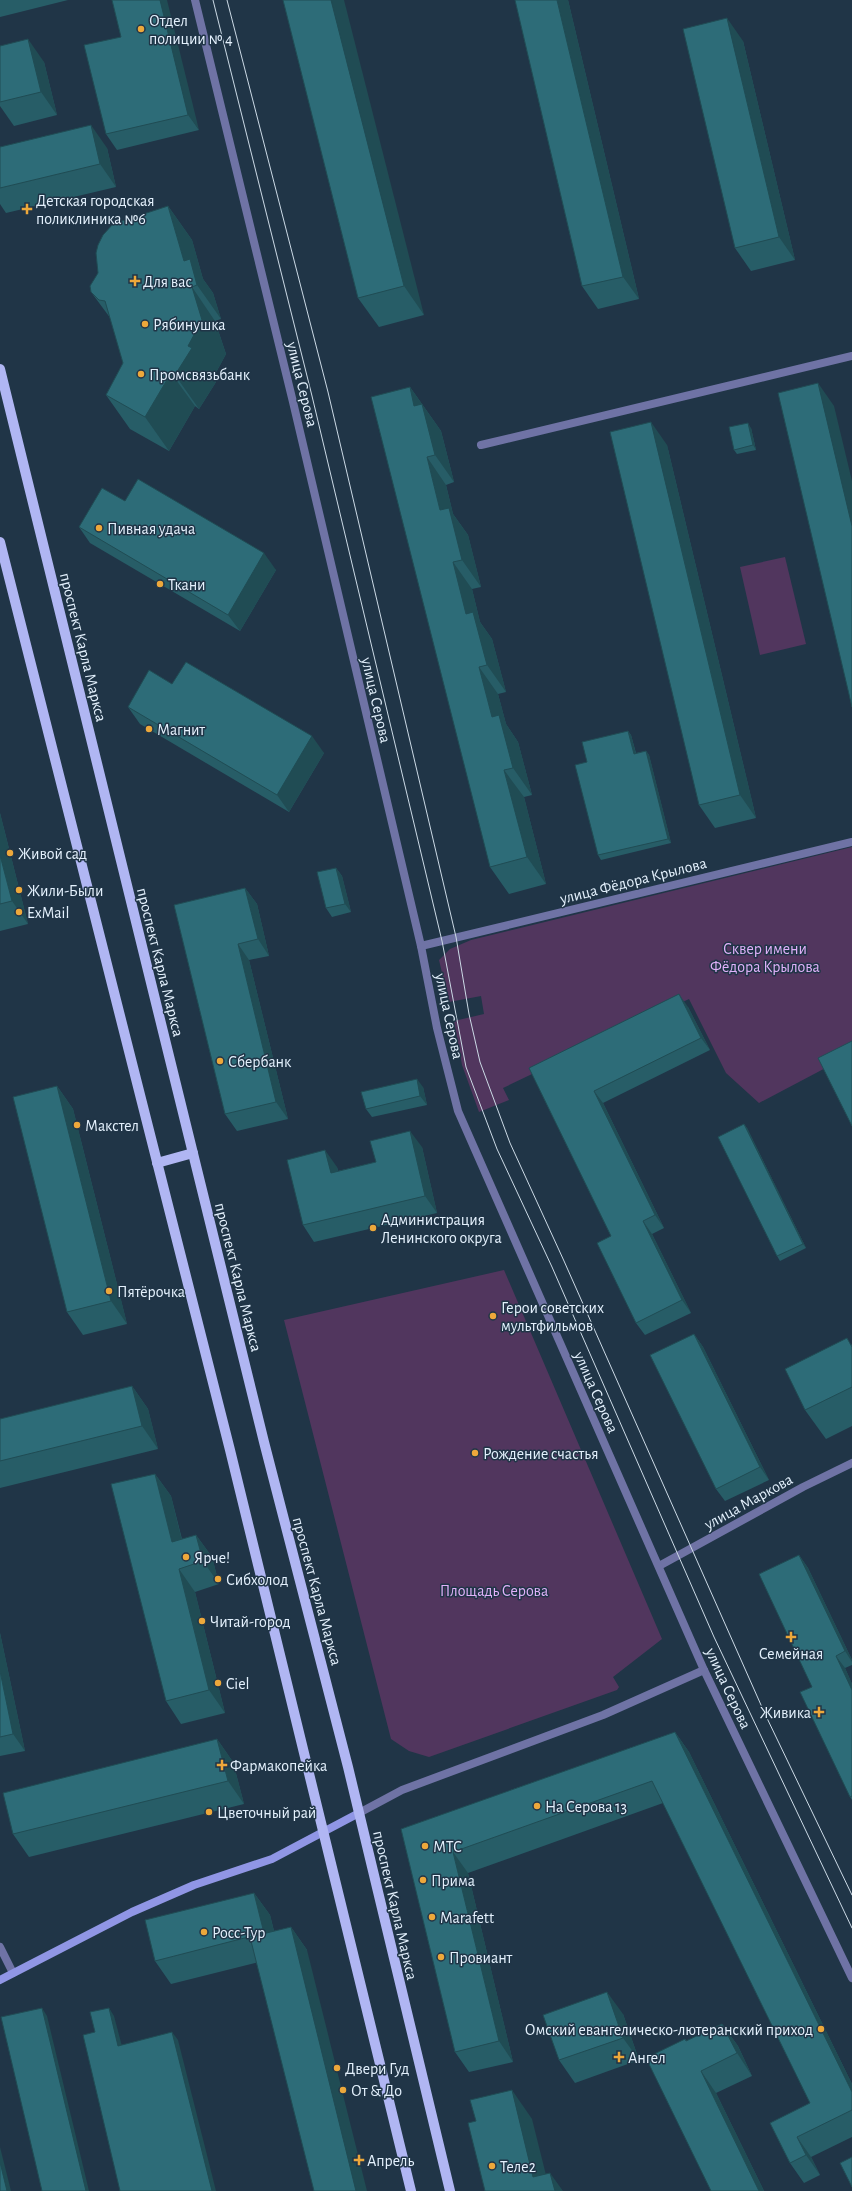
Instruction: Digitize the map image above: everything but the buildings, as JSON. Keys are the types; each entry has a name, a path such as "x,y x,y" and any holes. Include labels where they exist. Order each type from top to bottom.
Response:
{"main road":[{"name":"проспект Карла Маркса","path":"0,369 193,1153 359,1813 450,2191"},
{"path":"0,542 324,1832 411,2191"},
{"path":"157,1163 193,1153"},
{"path":"0,1980 132,1912 194,1885 272,1859 359,1813"}],"street":[{"name":"улица Серова","path":"195,0 293,402 421,946 437,1028 458,1111 704,1670 852,1978"},
{"path":"482,445 852,356"},
{"name":"улица Фёдора Крылова","path":"421,946 852,842"},
{"name":"улица Маркова","path":"658,1566 803,1487 852,1463"},
{"path":"359,1813 402,1790 603,1715 704,1670"},
{"path":"0,1947 13,1973"}],"green space":[{"path":"785,557 806,644 760,655 740,567"},
{"name":"Сквер имени Фёдора Крылова","path":"852,847 852,1054 759,1103 726,1073 689,999 503,1088 509,1100 479,1112 462,1065 454,1021 484,1014 481,996 449,1002 439,960 450,949 471,940"},
{"name":"Площадь Серова","path":"504,1270 662,1639 613,1677 619,1687 617,1690 429,1757 409,1751 391,1739 284,1320"}],"tram line":[{"path":"213,0 312,396 442,941 466,1067 497,1149 552,1267 714,1637 852,1928"},
{"path":"227,0 328,392 456,937 469,1014 480,1062 510,1143 765,1714 852,1895"}],"place":[{"name":"Отдел полиции № 4","path":"141,29"},
{"name":"Детская городская поликлиника №6","path":"27,209"},
{"name":"Для вас","path":"135,281"},
{"name":"Рябинушка","path":"145,324"},
{"name":"Промсвязьбанк","path":"141,374"},
{"name":"Пивная удача","path":"99,528"},
{"name":"Ткани","path":"160,584"},
{"name":"Магнит","path":"149,729"},
{"name":"Живой сад","path":"10,853"},
{"name":"Жили-Были","path":"19,890"},
{"name":"ExMail","path":"19,912"},
{"name":"Сбербанк","path":"220,1061"},
{"name":"Макстел","path":"77,1125"},
{"name":"Администрация Ленинского округа","path":"373,1228"},
{"name":"Пятёрочка","path":"109,1291"},
{"name":"Герои советских мультфильмов","path":"493,1316"},
{"name":"Рождение счастья","path":"475,1453"},
{"name":"Ярче!","path":"186,1557"},
{"name":"Сибхолод","path":"218,1579"},
{"name":"Читай-город","path":"202,1621"},
{"name":"Семейная","path":"791,1637"},
{"name":"Ciel","path":"218,1683"},
{"name":"Живика","path":"819,1712"},
{"name":"Фармакопейка","path":"222,1765"},
{"name":"На Серова 13","path":"537,1806"},
{"name":"Цветочный рай","path":"209,1812"},
{"name":"МТС","path":"425,1846"},
{"name":"Прима","path":"423,1880"},
{"name":"Marafett","path":"432,1917"},
{"name":"Росс-Тур","path":"204,1932"},
{"name":"Провиант","path":"441,1957"},
{"name":"Омский евангелическо-лютеранский приход","path":"821,2029"},
{"name":"Ангел","path":"619,2057"},
{"name":"Двери Гуд","path":"337,2068"},
{"name":"От & До","path":"343,2090"},
{"name":"Апрель","path":"359,2160"},
{"name":"Теле2","path":"492,2166"}]}
